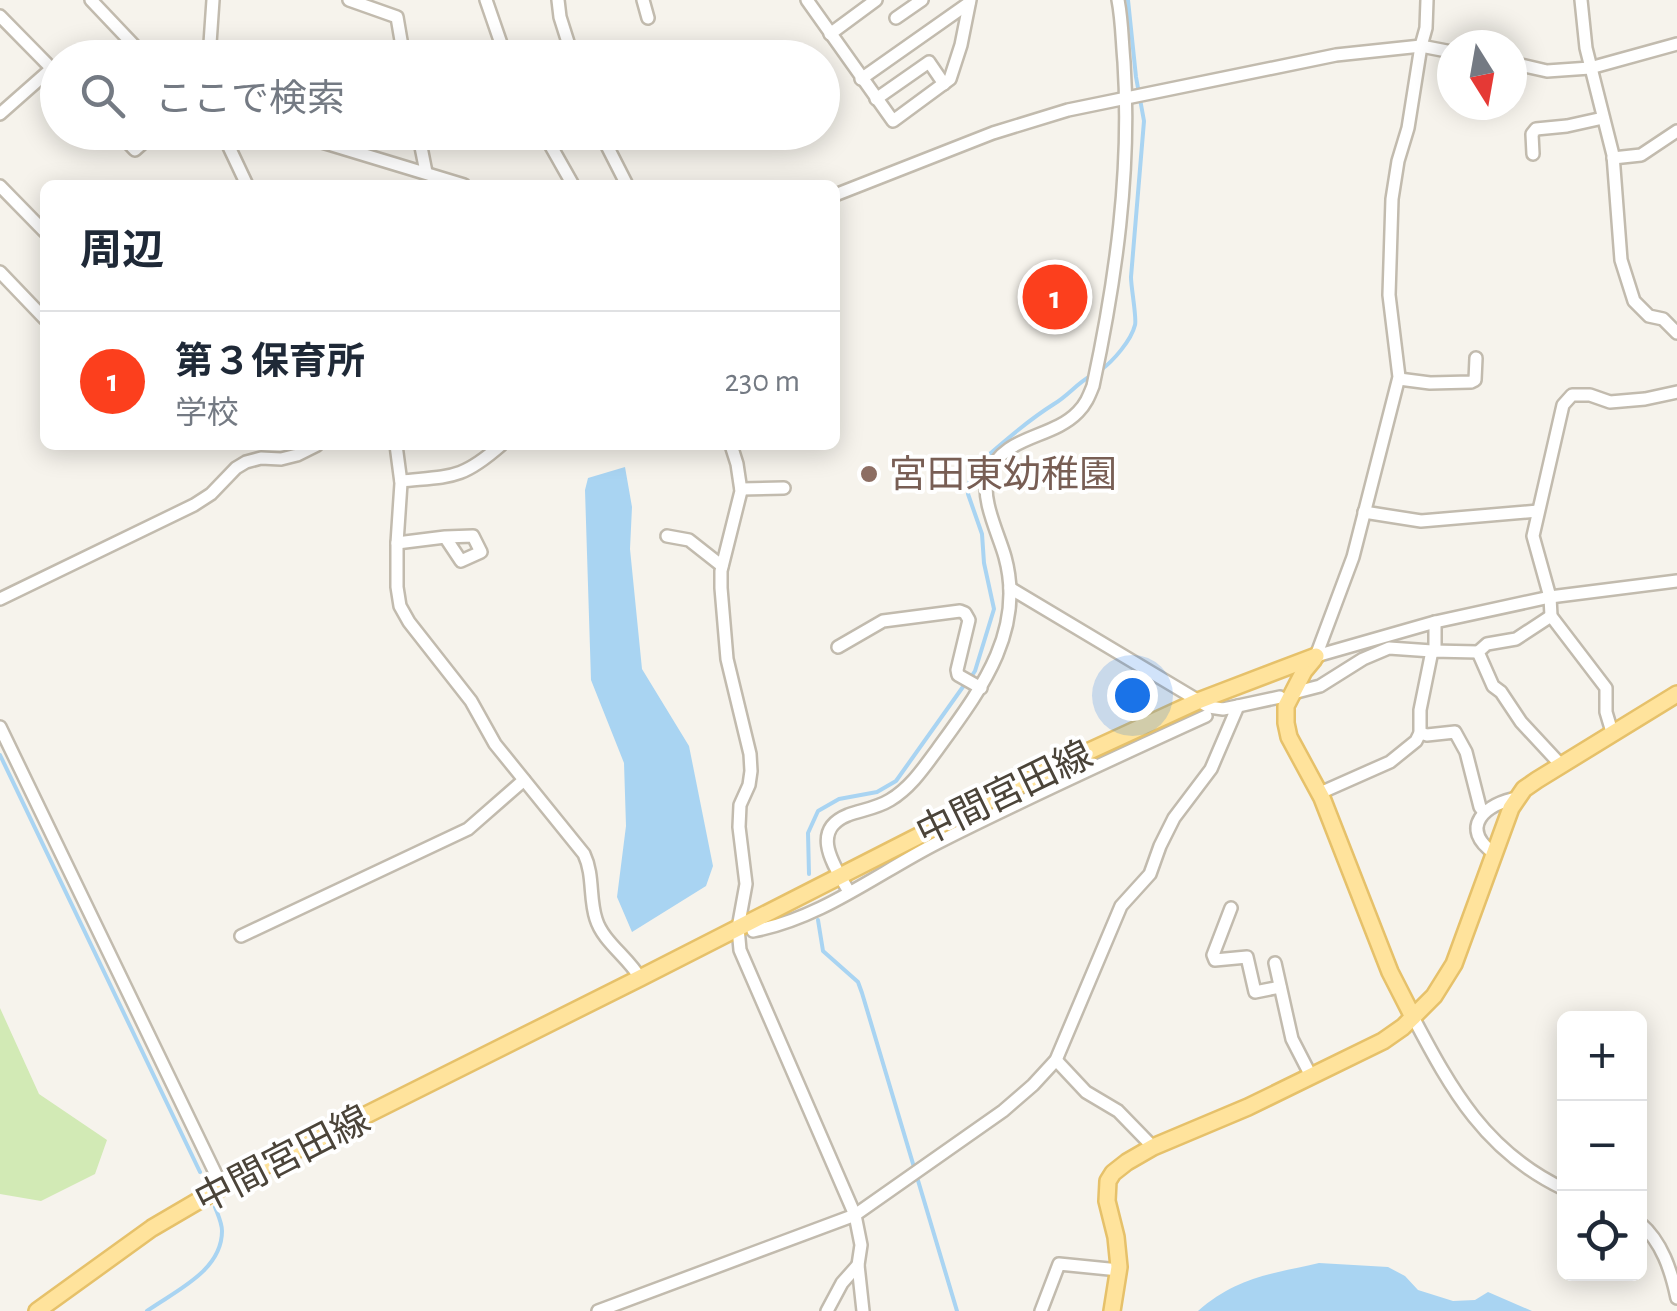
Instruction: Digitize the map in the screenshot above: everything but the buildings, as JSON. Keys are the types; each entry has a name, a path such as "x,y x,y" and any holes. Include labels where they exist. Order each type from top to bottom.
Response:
{"main road":[{"path":"1316,656 1286,695 1289,737 1320,793 1390,972 1413,1018"},
{"name":"中間宮田線","path":"37,1311 152,1228 222,1186 746,929 1048,770 1202,708 1316,656"},
{"path":"1112,1311 1118,1270 1108,1181 1126,1162 1154,1147 1248,1107 1383,1041 1413,1018 1434,996 1454,964 1511,808 1524,789 1677,694"}],"street":[{"path":"91,0 129,40"},
{"path":"349,0 397,17 401,40"},
{"path":"486,0 500,40"},
{"path":"558,0 567,40"},
{"path":"643,0 648,18"},
{"path":"807,0 834,40"},
{"path":"830,34 876,0"},
{"path":"896,18 922,0"},
{"path":"849,892 828,850 829,832 841,818 886,803 917,778 981,688 998,654 1010,588 1007,562 988,503 988,473 1016,443 1076,415 1093,386 1117,255 1134,95 1118,0"},
{"path":"1316,656 1353,558 1399,379 1389,295 1392,199 1426,28 1427,0"},
{"path":"1582,0 1582,30 1613,158 1620,260 1634,300 1649,316 1663,319 1677,333"},
{"path":"210,40 211,2"},
{"path":"840,49 893,121 950,80 970,2"},
{"path":"861,79 970,2"},
{"path":"0,16 40,57"},
{"path":"1527,66 1547,70 1590,68 1677,44"},
{"path":"840,193 1028,121 1134,95 1336,56 1421,46 1437,49"},
{"path":"876,100 929,62 944,84"},
{"path":"0,113 40,83"},
{"path":"1532,154 1532,134 1536,129 1604,118"},
{"path":"1613,158 1641,155 1677,131"},
{"path":"230,150 245,180"},
{"path":"350,150 449,180"},
{"path":"422,150 426,172"},
{"path":"553,150 570,180"},
{"path":"609,150 624,180"},
{"path":"0,186 40,227"},
{"path":"0,272 40,314"},
{"path":"1399,379 1471,382 1475,380 1476,358"},
{"path":"1612,732 1606,712 1606,688 1551,616 1550,596 1533,536 1563,404 1572,394 1610,402 1677,392"},
{"path":"0,600 194,505 246,462 282,459 308,450"},
{"path":"397,450 401,481 397,542 400,606 408,622 470,700 495,744 584,854 596,920 640,978"},
{"path":"401,481 458,476 495,450"},
{"path":"732,450 741,489 722,566 721,588 727,659 751,771 740,805 738,827 746,884 746,929 740,950 855,1215 861,1244 858,1265 862,1311"},
{"path":"741,489 784,488"},
{"path":"1364,512 1421,521 1538,510"},
{"path":"667,536 689,540 722,566"},
{"path":"397,542 445,538"},
{"path":"1316,656 1386,634 1550,596 1677,581"},
{"path":"1010,588 1202,708 1214,709 1320,686 1362,659 1389,648 1478,652 1487,644 1516,639 1551,616"},
{"path":"838,647 882,621 965,612 969,620 958,675 981,688"},
{"path":"1320,793 1390,762 1416,742 1435,622"},
{"path":"1386,634 1389,648"},
{"path":"1478,652 1493,686 1560,764"},
{"path":"598,1311 855,1215 1003,1111 1056,1060 1121,906 1150,874 1174,818 1210,770 1238,706"},
{"path":"746,929 778,924 849,892 1202,708"},
{"path":"0,727 222,1186"},
{"path":"1420,734 1455,732 1466,752 1484,812"},
{"path":"241,936 468,829 524,780"},
{"path":"1494,854 1478,835 1477,825 1484,812 1504,800 1518,798"},
{"path":"1231,908 1214,960 1247,957 1256,992 1280,987"},
{"path":"1275,963 1292,1039 1311,1076"},
{"path":"1413,1018 1446,1080 1494,1140 1518,1162 1557,1186"},
{"path":"1056,1060 1086,1092 1118,1111 1154,1147"},
{"path":"1647,1231 1657,1242 1677,1298"},
{"path":"1042,1311 1059,1264 1118,1270"},
{"path":"827,1311 842,1283 858,1265"}],"green space":[{"path":"0,1008 39,1094 107,1140 95,1174 41,1201 0,1194"}],"water":[{"path":"625,467 632,507 630,549 642,669 689,746 713,866 706,886 632,932 617,897 626,826 624,763 591,680 585,490 588,478"},
{"path":"1319,1263 1388,1267 1405,1276 1418,1290 1453,1301 1475,1300 1488,1292 1532,1311 1198,1311 1241,1284"}],"waterway":[{"path":"1101,370 1126,344 1135,321 1131,277 1144,121 1128,0"},
{"path":"971,677 994,609 982,534 968,494 971,470 1092,375"},
{"path":"809,874 808,833 818,811 839,799 877,792 896,781 965,684"},
{"path":"0,755 200,1172"},
{"path":"818,920 823,951 858,982 862,993 957,1311"},
{"path":"147,1311 195,1278 214,1258 222,1231 215,1207"}],"place":[{"name":"第３保育所","path":"1055,297"},
{"name":"宮田東幼稚園","path":"869,474"}]}
